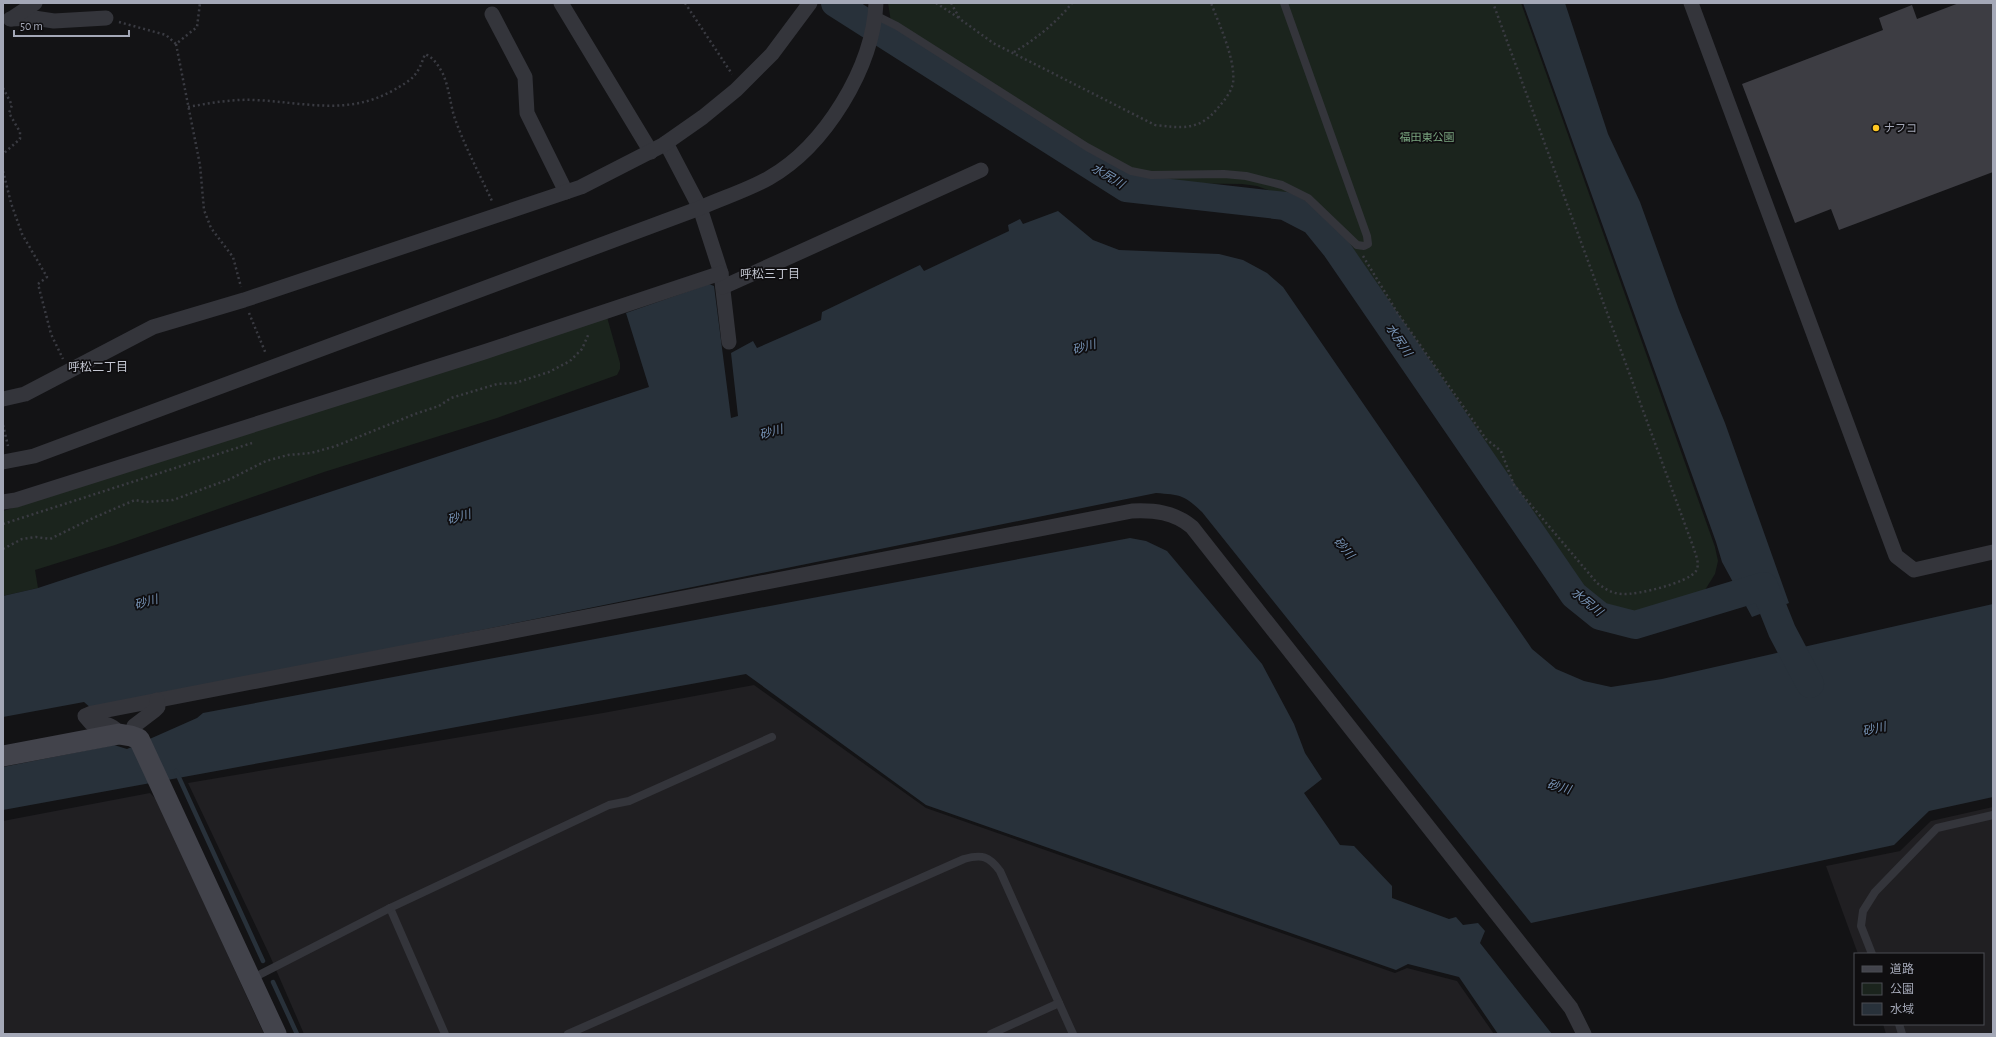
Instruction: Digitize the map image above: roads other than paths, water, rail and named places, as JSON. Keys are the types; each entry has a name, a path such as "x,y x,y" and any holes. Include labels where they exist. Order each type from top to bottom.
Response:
{"street":[{"path":"7,21 35,3"},
{"path":"561,3 651,152"},
{"path":"3,399 25,394 153,327 244,300 582,187 651,152 703,117 740,86 772,54 810,3"},
{"path":"1691,3 1896,556 1914,570 1993,552"},
{"path":"492,14 526,77 527,113 566,192"},
{"path":"7,21 34,18 54,21 106,18"},
{"path":"7,461 34,456 271,368 700,208 769,178 802,154 824,131 846,97 874,19"},
{"path":"666,143 700,208 722,280 728,342"},
{"path":"3,502 16,500 477,354 722,280 981,170"},
{"path":"276,1034 256,976 168,798 130,736 108,724 91,723 86,716 92,713 157,700 1132,511 1146,510 1169,514 1185,521 1196,533 1571,1008 1584,1034"},
{"path":"130,736 134,726 156,710 158,707 157,700"},
{"path":"3,756 130,736"}],"lane":[{"path":"874,19 897,26 1087,147 1131,171 1151,174 1224,174 1246,176 1282,185 1308,198 1357,246 1364,246 1368,244 1367,236 1284,3"},
{"path":"256,976 390,908 609,805 629,801 772,738"},
{"path":"1872,953 1861,926 1863,911 1875,892 1937,828 1993,815"},
{"path":"568,1034 964,859 978,855 992,861 1000,872 1073,1034"},
{"path":"390,908 445,1034"},
{"path":"991,1034 1059,1003"}],"water":[{"path":"1523,3 1565,3 1608,134 1640,202 1679,310 1725,423 1789,603 1752,617 1722,562"},
{"name":"砂川","path":"1058,211 1093,240 1119,250 1219,254 1243,260 1267,273 1283,287 1532,649 1556,669 1584,681 1611,687 1662,679 1993,604 1993,797 1929,811 1894,845 1531,923 1202,512 1191,502 1182,497 1171,494 1156,493 92,709 84,702 3,717 3,596 38,588 649,387 626,313 709,284 714,286 731,418 738,416 731,353 753,341 757,348 821,320 822,312 920,265 924,271 1009,231 1008,225 1020,219 1023,224"},
{"path":"1130,538 1146,541 1167,551 1262,664 1294,724 1305,753 1322,779 1304,793 1340,845 1354,846 1392,886 1392,898 1449,919 1456,917 1463,925 1478,923 1485,931 1480,943 1552,1034 1498,1034 1459,977 1408,964 1396,970 926,805 746,674 3,810 3,767 114,745 127,749 197,718 203,713"}],"waterway":[{"name":"水尻川","path":"835,3 1126,188 1285,206 1314,221 1336,248 1574,595 1600,616 1635,625 1764,586 1782,631 1810,684"},
{"path":"176,771 263,961"},
{"path":"273,982 297,1034"}],"place":[{"name":"ナフコ","path":"1876,128"}],"district":[{"name":"呼松三丁目","path":"770,274"},
{"name":"呼松二丁目","path":"98,367"}],"park label":[{"name":"福田東公園","path":"1427,137"}]}
